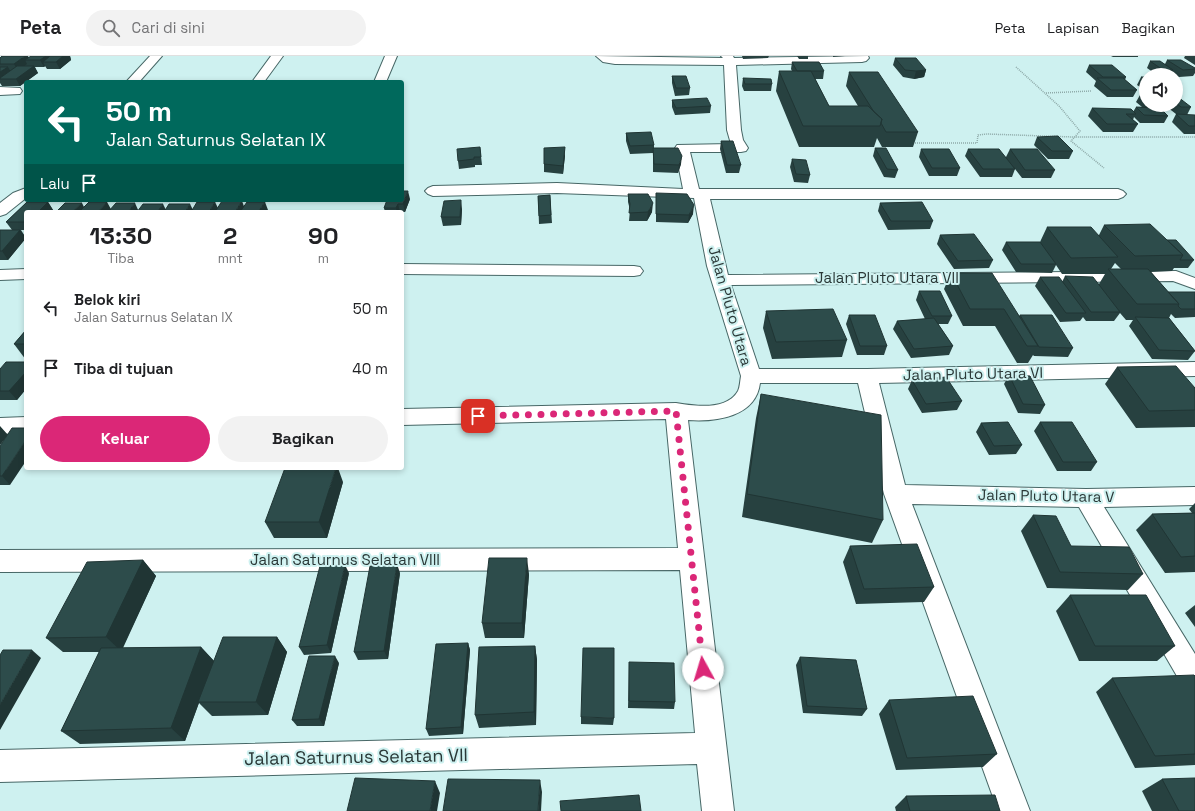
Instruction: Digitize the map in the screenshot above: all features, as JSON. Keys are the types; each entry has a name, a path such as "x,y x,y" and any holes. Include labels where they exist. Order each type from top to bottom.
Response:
{"street":[{"path":"134,80 156,56"},
{"path":"259,80 277,56"},
{"path":"381,80 391,56"},
{"path":"602,56 607,60 615,61 728,59 846,60 862,59 862,56"},
{"name":"Jalan Pluto Utara","path":"404,417 676,411 695,414 716,412 734,407 743,401 748,393 751,376 716,266 697,194 682,148 741,148 736,140 734,130 728,59"},
{"path":"0,91 16,91"},
{"path":"433,191 558,188 697,194 1118,194"},
{"path":"0,211 18,196 24,194"},
{"path":"404,269 634,271"},
{"path":"0,275 24,274"},
{"name":"Jalan Pluto Utara VII","path":"721,280 1176,276 1195,284"},
{"name":"Jalan Pluto Utara VI","path":"751,376 867,376 1195,369"},
{"path":"867,376 896,494 1014,811"},
{"path":"676,411 718,811"},
{"path":"0,426 24,425"},
{"name":"Jalan Pluto Utara V","path":"896,494 1086,498 1195,496"},
{"path":"1086,498 1195,680"},
{"name":"Jalan Saturnus Selatan VIII","path":"0,561 691,558"},
{"name":"Jalan Saturnus Selatan VII","path":"0,766 711,748"}],"path":[{"path":"1016,67 1059,106 1080,131 1071,141 1127,188 1128,193 1118,194"},
{"path":"1045,93 1091,91"},
{"path":"911,143 977,143 978,135 987,134 1073,137 1195,137"}],"building":[{"path":"2,56 25,56 14,64 0,64 0,58"},
{"path":"31,56 46,56 40,60 25,60"},
{"path":"50,56 63,56 56,62 43,62"},
{"path":"895,58 916,58 926,70 905,70"},
{"path":"1167,60 1181,60 1195,69 1183,70 1183,68 1180,68"},
{"path":"1150,61 1160,61 1170,68 1160,68"},
{"path":"792,62 819,62 824,71 797,71"},
{"path":"1089,65 1112,65 1126,77 1103,77"},
{"path":"17,66 34,66 16,79 0,79 0,78"},
{"path":"0,67 8,67 0,72"},
{"path":"779,71 811,71 829,106 868,106 882,119 880,126 803,126"},
{"path":"849,72 878,72 918,132 886,132 881,123 882,119 874,112"},
{"path":"672,76 686,76 690,88 676,88"},
{"path":"743,78 771,79 772,84 745,84"},
{"path":"1097,78 1123,78 1137,90 1111,90"},
{"path":"707,98 711,106 676,108 672,100"},
{"path":"1183,101 1191,107 1183,107"},
{"path":"1092,108 1131,109 1136,114 1126,114 1138,124 1107,124"},
{"path":"1141,112 1164,112 1168,116 1144,115"},
{"path":"1176,114 1195,115 1195,126 1189,126"},
{"path":"651,132 654,145 630,146 626,133"},
{"path":"1058,136 1073,151 1052,151 1037,137"},
{"path":"721,141 733,141 741,165 727,165"},
{"path":"480,147 481,157 458,161 457,149"},
{"path":"565,147 563,166 544,164 544,148"},
{"path":"653,148 678,148 682,156 679,165 654,164"},
{"path":"875,148 886,148 898,170 887,169"},
{"path":"921,149 949,149 960,168 932,168"},
{"path":"968,149 999,149 1015,169 983,169"},
{"path":"1010,149 1037,149 1055,170 1025,170"},
{"path":"792,159 806,160 810,175 796,174"},
{"path":"404,191 408,191 404,201"},
{"path":"656,193 687,194 694,205 689,215 656,214"},
{"path":"628,194 648,194 653,203 648,212 629,213 630,204"},
{"path":"550,195 551,215 539,216 538,196"},
{"path":"461,200 460,217 441,217 444,201"},
{"path":"27,202 48,202 40,210 24,210 24,222 6,222"},
{"path":"89,202 107,202 100,210 81,210"},
{"path":"197,202 215,202 210,210 192,210"},
{"path":"221,202 241,202 236,210 216,210"},
{"path":"247,202 265,202 259,210 241,210"},
{"path":"386,202 404,202 403,204 398,204 396,208 384,208"},
{"path":"922,202 933,221 891,221 880,203"},
{"path":"65,203 82,203 74,210 58,210"},
{"path":"116,203 135,203 130,210 110,210"},
{"path":"143,204 163,204 158,210 138,210"},
{"path":"169,204 190,204 186,210 165,210"},
{"path":"1150,224 1183,255 1135,256 1104,225"},
{"path":"1047,227 1091,227 1118,257 1071,258"},
{"path":"0,230 20,230 2,251 0,251"},
{"path":"974,234 993,260 958,261 940,235"},
{"path":"1167,240 1176,240 1194,260 1180,260 1183,255"},
{"path":"1006,242 1040,242 1056,264 1021,264"},
{"path":"1108,269 1148,269 1179,304 1137,304"},
{"path":"951,273 992,273 1038,346 1027,346 1004,309 970,309"},
{"path":"1065,276 1093,277 1120,312 1091,312"},
{"path":"1040,277 1059,277 1086,313 1066,313"},
{"path":"919,291 940,291 952,316 932,316"},
{"path":"1168,292 1195,292 1195,309 1181,309 1178,306 1179,304"},
{"path":"833,309 847,340 776,342 766,311"},
{"path":"849,315 875,315 887,346 860,346"},
{"path":"1020,315 1052,315 1073,348 1039,347"},
{"path":"1135,317 1169,318 1195,351 1159,350"},
{"path":"934,318 953,346 914,349 897,321"},
{"path":"24,332 24,344 14,344"},
{"path":"6,362 24,362 24,374 9,391 0,391 0,369"},
{"path":"1176,366 1195,388 1195,410 1149,411 1117,367"},
{"path":"1009,375 1030,376 1045,405 1023,404"},
{"path":"946,377 962,401 926,404 912,380"},
{"path":"761,394 881,415 883,520 747,494"},
{"path":"1008,422 1022,445 994,446 981,423"},
{"path":"1040,422 1072,422 1097,462 1063,462"},
{"path":"12,428 24,428 24,443 2,476 0,476 0,446"},
{"path":"284,470 335,470 319,522 265,522"},
{"path":"1195,513 1195,556 1181,557 1152,514"},
{"path":"1033,515 1056,516 1071,546 1129,547 1143,574 1060,572"},
{"path":"917,544 934,587 864,589 850,546"},
{"path":"489,558 527,558 522,623 482,623"},
{"path":"143,560 106,637 46,638 87,562"},
{"path":"397,564 384,651 354,652 370,566"},
{"path":"345,565 327,645 299,647 320,566"},
{"path":"1070,595 1146,595 1175,646 1095,646"},
{"path":"223,637 277,637 256,702 198,702"},
{"path":"468,643 461,727 426,729 436,644"},
{"path":"535,646 534,712 475,715 479,647"},
{"path":"201,647 171,728 61,731 101,648"},
{"path":"583,648 614,648 614,718 581,717"},
{"path":"3,650 32,650 0,705 0,655"},
{"path":"309,656 335,656 319,719 292,720"},
{"path":"800,657 856,660 867,709 807,706"},
{"path":"629,662 674,663 675,702 629,701"},
{"path":"1194,675 1195,754 1155,756 1112,678"},
{"path":"973,696 997,754 907,758 889,700"},
{"path":"355,778 435,781 430,811 347,811"},
{"path":"1195,778 1195,811 1179,811 1162,779"},
{"path":"448,779 540,780 538,811 443,811"},
{"path":"639,795 641,811 561,811 560,801"},
{"path":"995,795 1000,811 910,811 906,796"}],"route":[{"path":"478,416 676,411 703,669"}]}
